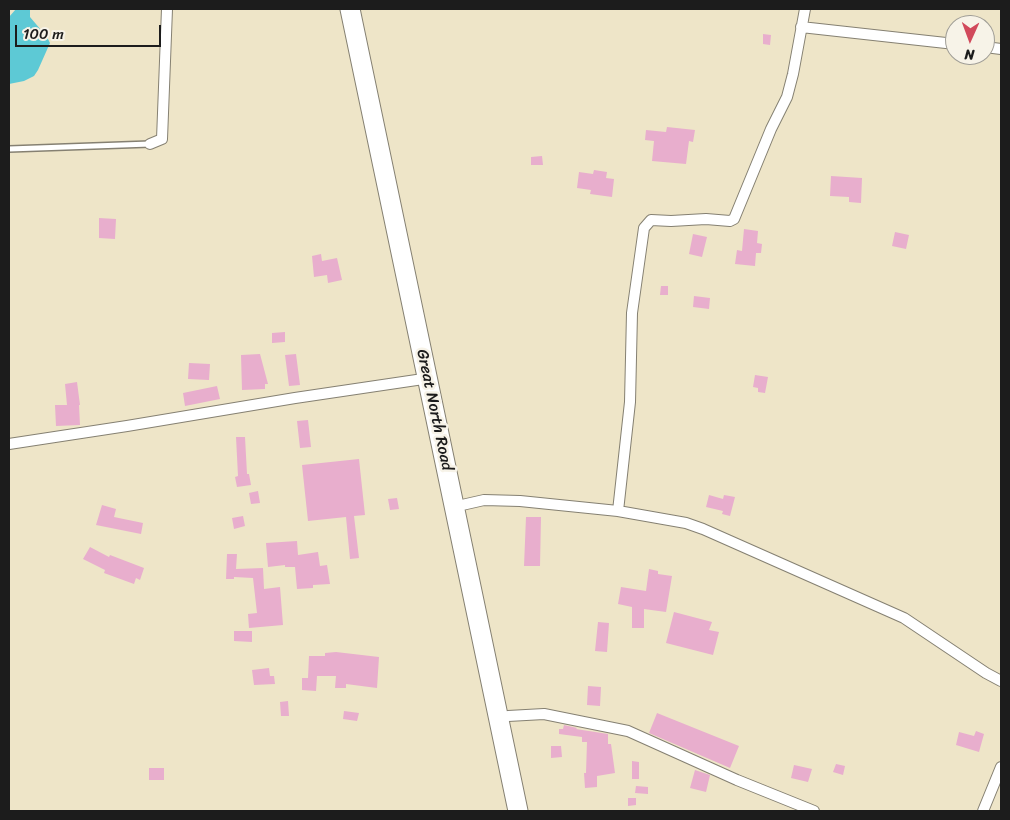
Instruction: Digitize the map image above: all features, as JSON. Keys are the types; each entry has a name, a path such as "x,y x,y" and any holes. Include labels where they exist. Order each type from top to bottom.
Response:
{"highway":[{"name":"Great North Road","path":"350,9 458,505 508,716 528,811"},
{"name":"Great North Road","path":"362,9 430,378"},
{"name":"Great North Road","path":"458,505 518,811"}],"street":[{"path":"150,144 162,139 167,9"},
{"path":"618,512 630,402 632,313 644,228 651,220 706,219 730,221 734,219 771,129 788,97 805,9"},
{"path":"801,27 945,43"},
{"path":"9,444 430,378"},
{"path":"458,505 484,500 512,500 618,512 695,526 904,618 1001,681"},
{"path":"508,716 544,714 628,731 736,780 814,811"},
{"path":"983,811 1001,767"}],"lane":[{"path":"9,149 150,144"}],"water":[{"path":"16,9 30,9 30,17 50,43 34,76 24,81 9,84 9,17"}],"building":[{"path":"763,34 771,35 770,45 763,44"},
{"path":"667,127 695,130 693,142 689,141 686,164 652,161 654,141 645,140 646,130 666,132"},
{"path":"542,156 543,165 531,165 531,157"},
{"path":"594,170 607,172 606,178 614,179 612,197 590,194 591,190 577,188 579,172 593,174"},
{"path":"831,176 862,178 861,203 849,202 849,197 830,196"},
{"path":"99,218 116,219 115,239 99,238"},
{"path":"744,229 758,231 757,243 762,244 761,253 756,253 755,266 735,264 737,250 742,251"},
{"path":"895,232 909,235 906,249 892,246"},
{"path":"693,234 707,237 702,257 689,254"},
{"path":"321,254 322,261 337,258 342,280 328,283 327,275 314,277 312,256"},
{"path":"661,286 668,286 668,295 660,295"},
{"path":"694,296 710,298 709,309 693,307"},
{"path":"285,332 285,342 272,343 272,333"},
{"path":"260,354 268,384 265,384 265,389 242,390 241,355"},
{"path":"296,354 300,385 289,386 285,355"},
{"path":"189,363 210,364 209,380 188,379"},
{"path":"755,375 768,377 765,393 758,392 758,388 753,387"},
{"path":"77,382 80,425 56,426 55,405 67,405 65,384"},
{"path":"217,386 220,399 185,406 183,393"},
{"path":"308,420 311,447 300,448 297,421"},
{"path":"236,437 245,437 247,474 249,474 251,485 237,487 235,477 238,476"},
{"path":"359,459 365,515 354,516 359,558 350,559 346,517 308,521 302,465"},
{"path":"258,491 260,503 251,504 249,493"},
{"path":"709,495 723,499 724,495 735,497 730,516 722,514 723,511 706,507"},
{"path":"397,498 399,509 390,510 388,499"},
{"path":"102,505 116,509 114,517 143,523 141,534 96,525"},
{"path":"243,516 245,526 234,529 232,518"},
{"path":"526,517 541,517 540,566 524,566"},
{"path":"297,541 298,555 318,552 320,566 327,565 330,584 313,585 313,588 297,589 295,567 285,567 285,565 268,567 266,543"},
{"path":"90,547 109,557 110,555 144,568 140,580 136,578 134,584 104,573 105,570 83,559"},
{"path":"227,554 237,554 236,569 263,568 264,589 280,587 283,625 249,628 248,614 257,613 253,578 234,577 234,579 226,579"},
{"path":"649,569 658,571 658,574 672,576 666,612 644,609 644,628 632,628 632,607 618,604 621,587 646,591"},
{"path":"674,612 712,622 709,630 719,632 713,655 666,643"},
{"path":"598,622 609,623 607,652 595,651"},
{"path":"234,631 252,631 252,642 234,641"},
{"path":"336,652 379,657 377,688 346,684 346,688 335,688 336,676 317,676 316,691 302,690 302,678 308,678 309,656 325,656 325,653"},
{"path":"269,668 270,676 274,676 275,684 254,685 252,670"},
{"path":"588,686 601,687 600,706 587,705"},
{"path":"288,701 289,716 281,716 280,702"},
{"path":"344,711 359,713 357,721 343,719"},
{"path":"657,713 739,746 730,768 649,733"},
{"path":"564,725 576,729 608,734 608,744 611,744 615,773 597,776 597,787 585,788 584,773 586,773 587,742 582,742 582,737 559,734 559,729 563,729"},
{"path":"976,731 984,734 979,752 956,745 959,732 974,736"},
{"path":"551,746 561,746 562,757 551,758"},
{"path":"632,761 639,762 639,779 632,779"},
{"path":"836,764 845,766 843,775 833,772"},
{"path":"794,765 812,769 808,782 791,778"},
{"path":"149,768 164,768 164,780 149,780"},
{"path":"695,770 710,775 706,792 690,788"},
{"path":"636,786 648,787 648,794 635,793"},
{"path":"628,798 636,798 636,805 628,806"}]}
